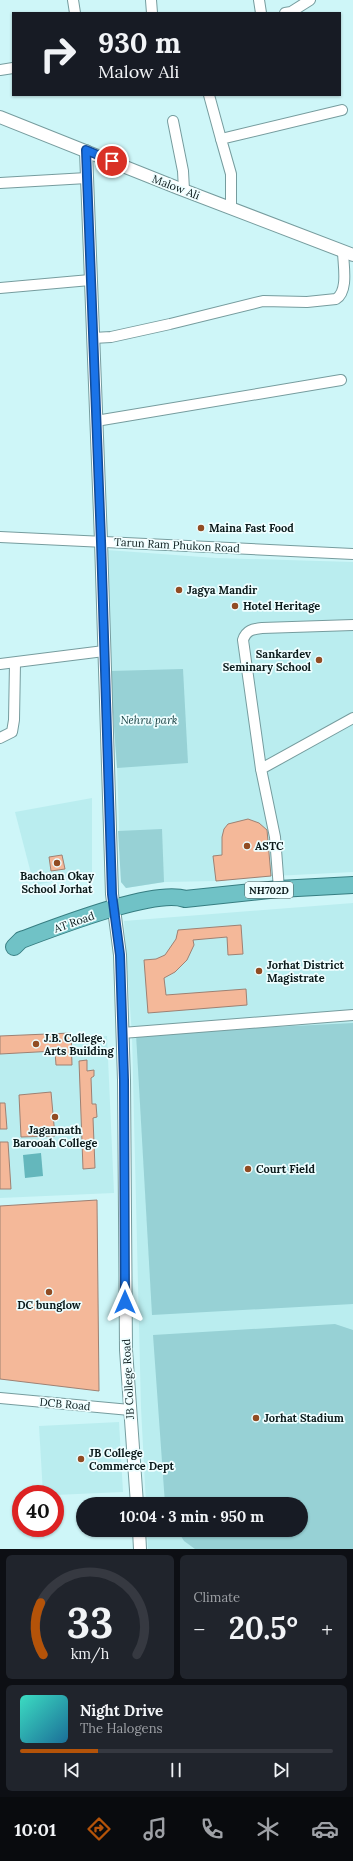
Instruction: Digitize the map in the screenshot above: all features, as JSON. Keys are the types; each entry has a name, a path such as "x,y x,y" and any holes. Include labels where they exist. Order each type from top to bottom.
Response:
{"highway":[{"name":"AT Road","path":"7,950 24,947 115,912 179,905 185,899 279,889 353,885"}],"street":[{"path":"73,0 75,12"},
{"path":"151,0 152,12"},
{"path":"259,0 261,12"},
{"path":"291,12 310,0"},
{"path":"1,67 12,68"},
{"path":"209,96 231,174 231,208"},
{"path":"221,140 342,110"},
{"name":"Malow Ali","path":"0,116 184,190 348,253"},
{"path":"173,120 183,171 184,190"},
{"name":"JB College Road","path":"86,150 115,912 120,955 126,1350 136,1497"},
{"path":"0,183 87,178"},
{"path":"92,338 111,337 263,301 307,302 336,299 340,297 344,289 348,253"},
{"path":"0,288 90,280"},
{"path":"96,421 341,380"},
{"name":"Tarun Ram Phukon Road","path":"0,538 353,560"},
{"name":"Tarun Ram Phukon Road","path":"0,544 101,544 353,554"},
{"path":"279,889 275,837 261,769 243,640 245,634 252,630 262,628 353,625"},
{"path":"0,664 104,651"},
{"path":"0,738 12,732 14,720 15,663"},
{"path":"261,769 353,718"},
{"path":"122,1033 353,1015"},
{"name":"DCB Road","path":"0,1398 130,1410"},
{"path":"139,1537 140,1549"}],"shaded area":[{"path":"107,550 216,558 353,562 353,872 216,881 165,882 126,888 121,882 117,768 110,671"},
{"path":"92,798 92,875 34,885 15,812"},
{"path":"353,903 353,1549 148,1549 147,1537 308,1537 308,1497 146,1497 141,1408 132,1036 124,921"},
{"name":"Jagannath Barooah College","path":"107,1036 114,1193 0,1198 0,1041"},
{"path":"41,1153 43,1176 25,1178 23,1155"},
{"name":"JB College Commerce Dept","path":"119,1422 123,1492 64,1495 64,1485 42,1485 39,1426"}],"green space":[{"name":"Nehru park","path":"183,669 188,763 117,768 110,671"},
{"path":"162,829 164,882 126,888 121,882 118,831"},
{"name":"Court Field","path":"353,1023 353,1304 152,1315 136,1034"},
{"name":"Jorhat Stadium","path":"335,1324 353,1330 353,1549 195,1549 184,1541 181,1537 308,1537 308,1497 165,1497 153,1335"}],"building":[{"name":"ASTC","path":"248,819 259,823 267,830 271,876 216,881 213,856 222,855 222,837 224,829 228,824"},
{"name":"Bachoan Okay School Jorhat","path":"62,855 65,869 51,871 49,857"},
{"path":"241,925 243,954 228,955 227,937 193,940 194,945 187,960 175,972 164,978 166,995 246,989 247,1005 148,1013 144,960 156,959 165,955 176,939 178,930"},
{"name":"J.B. College, Arts Building","path":"71,1033 72,1065 56,1065 55,1051 0,1054 0,1036"},
{"path":"87,1060 87,1071 94,1070 94,1076 91,1078 92,1104 96,1104 97,1117 93,1118 95,1168 83,1169 79,1061"},
{"path":"51,1092 55,1136 21,1137 19,1095"},
{"path":"0,1103 5,1103 7,1129 0,1129"},
{"path":"0,1142 8,1142 11,1189 0,1189"},
{"name":"DC bunglow","path":"97,1200 99,1391 0,1379 0,1206"}],"place":[{"name":"Maina Fast Food","path":"201,528"},
{"name":"Jagya Mandir","path":"179,590"},
{"name":"Hotel Heritage","path":"235,606"},
{"name":"Sankardev Seminary School","path":"319,660"},
{"name":"ASTC","path":"247,846"},
{"name":"Bachoan Okay School Jorhat","path":"57,863"},
{"name":"Jorhat District Magistrate","path":"259,971"},
{"name":"J.B. College, Arts Building","path":"36,1044"},
{"name":"Jagannath Barooah College","path":"55,1117"},
{"name":"Court Field","path":"248,1169"},
{"name":"DC bunglow","path":"49,1292"},
{"name":"Jorhat Stadium","path":"256,1418"},
{"name":"JB College Commerce Dept","path":"81,1459"}],"route":[{"path":"112,161 86,150 101,541 112,894 117,921 120,955 124,1080 125,1302"}]}
